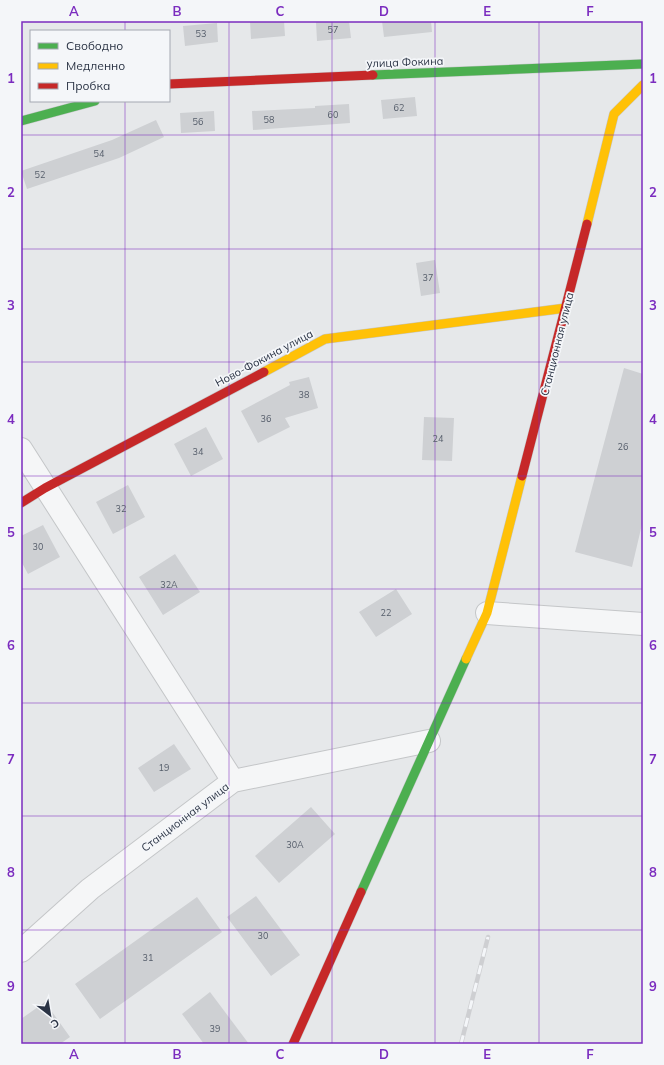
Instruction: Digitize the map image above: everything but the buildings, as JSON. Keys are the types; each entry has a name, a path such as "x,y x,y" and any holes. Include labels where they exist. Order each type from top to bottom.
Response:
{"street":[{"name":"улица Фокина","path":"170,84 643,64"},
{"name":"Станционная улица","path":"293,1044 428,741 487,613 566,308 614,114 643,86"},
{"path":"21,121 91,102"},
{"name":"Ново-Фокина улица","path":"21,503 45,488 325,339 566,308"},
{"path":"21,449 233,781"},
{"path":"487,613 643,624"},
{"name":"Станционная улица","path":"21,951 90,890 233,781 428,741"}],"railway":[{"path":"461,1044 488,937"}],"traffic: fast":[{"path":"373,75 643,64"},
{"path":"21,121 91,102"},
{"path":"361,892 466,659"}],"traffic: slow":[{"path":"587,224 614,114 643,85"},
{"path":"264,372 325,339 566,308"},
{"path":"466,659 487,613 522,476"}],"traffic: jam":[{"path":"170,84 373,75"},
{"path":"522,476 587,224"},
{"path":"21,503 45,488 264,372"},
{"path":"293,1044 361,892"}]}
